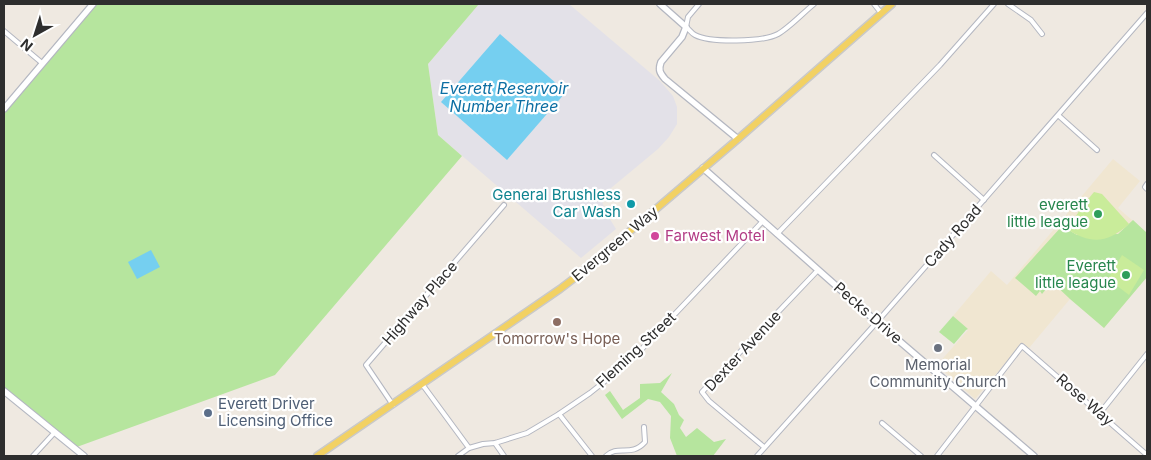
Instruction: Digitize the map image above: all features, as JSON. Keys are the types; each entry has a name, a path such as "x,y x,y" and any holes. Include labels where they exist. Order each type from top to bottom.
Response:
{"main road":[{"name":"Evergreen Way","path":"317,456 582,273 892,4"}],"street":[{"path":"4,109 93,4"},
{"path":"660,4 694,34 707,39 726,41 770,37 779,33 814,4"},
{"path":"698,4 688,16 682,37 661,62 659,67 660,73 738,139"},
{"path":"874,4 881,13"},
{"path":"778,234 940,65 994,4"},
{"path":"1008,4 1031,20 1042,34"},
{"name":"Cady Road","path":"757,456 1147,14"},
{"path":"4,31 42,63"},
{"path":"1059,116 1097,150"},
{"path":"934,155 984,200"},
{"name":"Pecks Drive","path":"703,168 877,322 1034,456"},
{"name":"Highway Place","path":"393,404 366,365 504,205"},
{"name":"Fleming Street","path":"458,456 469,448 527,433 590,393 638,352 763,222"},
{"name":"Dexter Avenue","path":"764,447 709,401 702,392 818,270"},
{"name":"Rose Way","path":"976,406 1022,346 1147,455"},
{"path":"1100,413 1147,354"},
{"path":"422,384 469,448"},
{"path":"4,391 84,456"},
{"path":"937,456 976,406"},
{"path":"559,414 592,456"},
{"path":"882,423 921,456"},
{"path":"606,456 610,452 640,448 645,442 644,427"},
{"path":"33,456 55,432"},
{"path":"495,442 504,456"}],"shaded area":[{"path":"479,4 569,4 660,81 673,96 677,107 677,124 658,149 605,193 602,201 605,211 616,229 581,258 438,135 428,64"},
{"path":"1113,159 1140,181 1118,208 1147,233 1147,277 1104,328 1070,299 1029,348 1022,343 975,399 937,365 968,330 953,316 991,271 1007,285"}],"green space":[{"path":"93,4 479,4 428,64 438,135 462,156 275,375 74,448 4,391 4,109"},
{"name":"everett little league","path":"1094,192 1102,194 1129,224 1114,235 1099,240 1084,238 1067,229"},
{"path":"1133,220 1147,233 1147,277 1104,328 1052,282 1052,285 1042,294 1040,291 1036,296 1015,278 1062,226 1077,235 1118,234"},
{"name":"Everett little league","path":"1122,255 1144,270 1129,295 1108,279"},
{"path":"953,316 968,329 954,344 939,332"},
{"path":"672,373 661,392 674,404 679,415 684,420 680,428 686,437 697,428 714,442 726,439 713,456 677,456 670,438 671,416 660,402 648,399 622,419 605,395 610,391 623,410 640,398 640,384 660,383"}],"water":[{"name":"Everett Reservoir Number Three","path":"500,34 566,92 507,160 441,102"},
{"path":"151,250 160,267 137,279 128,262"}],"place":[{"name":"General Brushless Car Wash","path":"631,204"},
{"name":"everett little league","path":"1098,214"},
{"name":"Farwest Motel","path":"655,236"},
{"name":"Everett little league","path":"1126,275"},
{"name":"Tomorrow's Hope","path":"557,322"},
{"name":"Memorial Community Church","path":"938,348"},
{"name":"Everett Driver Licensing Office","path":"208,413"}]}
